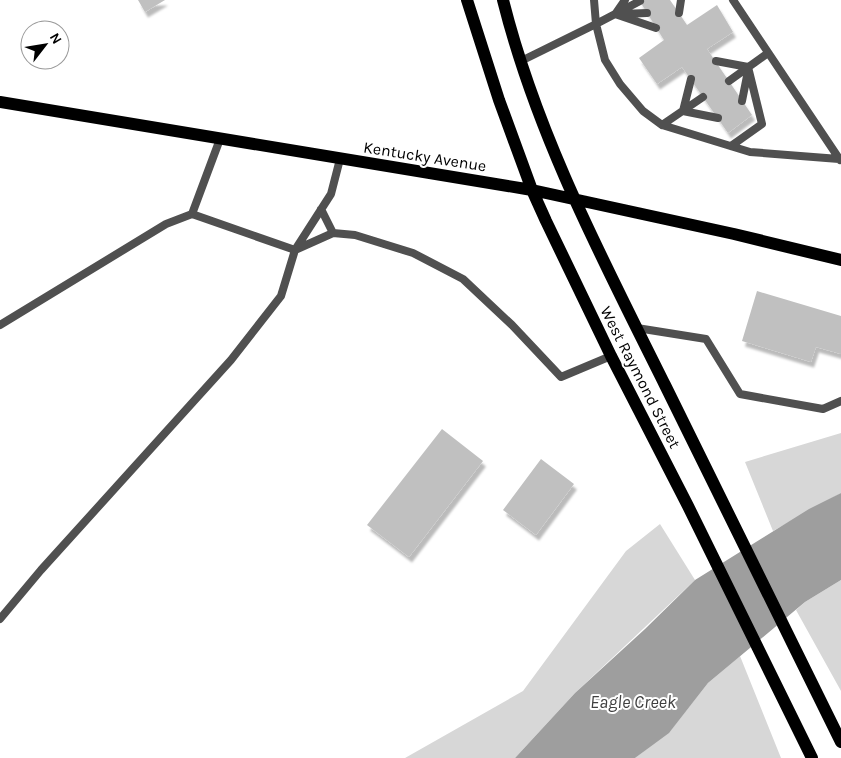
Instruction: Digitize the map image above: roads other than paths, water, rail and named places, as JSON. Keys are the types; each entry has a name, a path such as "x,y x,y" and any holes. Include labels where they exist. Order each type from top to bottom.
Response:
{"main road":[{"name":"West Raymond Street","path":"467,0 499,100 532,190 611,356 688,506 812,758"},
{"name":"West Raymond Street","path":"503,0 521,61 563,174 841,742"},
{"name":"Kentucky Avenue","path":"0,102 532,190 734,234 841,260"}],"lane":[{"path":"594,0 596,24 605,60 620,84 643,110 662,124 750,152 840,160"},
{"path":"615,14 618,0"},
{"path":"615,14 625,0"},
{"path":"679,13 681,0"},
{"path":"732,0 840,160"},
{"path":"521,61 640,1"},
{"path":"615,14 647,13"},
{"path":"615,14 656,28"},
{"path":"729,81 768,54"},
{"path":"716,61 748,68"},
{"path":"742,101 748,68"},
{"path":"731,146 762,124 748,68"},
{"path":"682,111 691,79"},
{"path":"662,124 704,97"},
{"path":"682,111 718,118"},
{"path":"192,214 220,139"},
{"path":"0,619 41,570 231,360 281,296 295,250 331,194 340,159"},
{"path":"321,209 333,233"},
{"path":"0,325 166,224 192,214 295,250 333,233 355,235 413,253 463,279 512,325 561,377 611,356"},
{"path":"637,328 706,339 740,394 823,409 841,401"}],"water":[{"name":"Eagle Creek","path":"841,493 841,580 805,602 708,683 669,733 635,758 515,758 575,693 695,580 809,509"}]}
